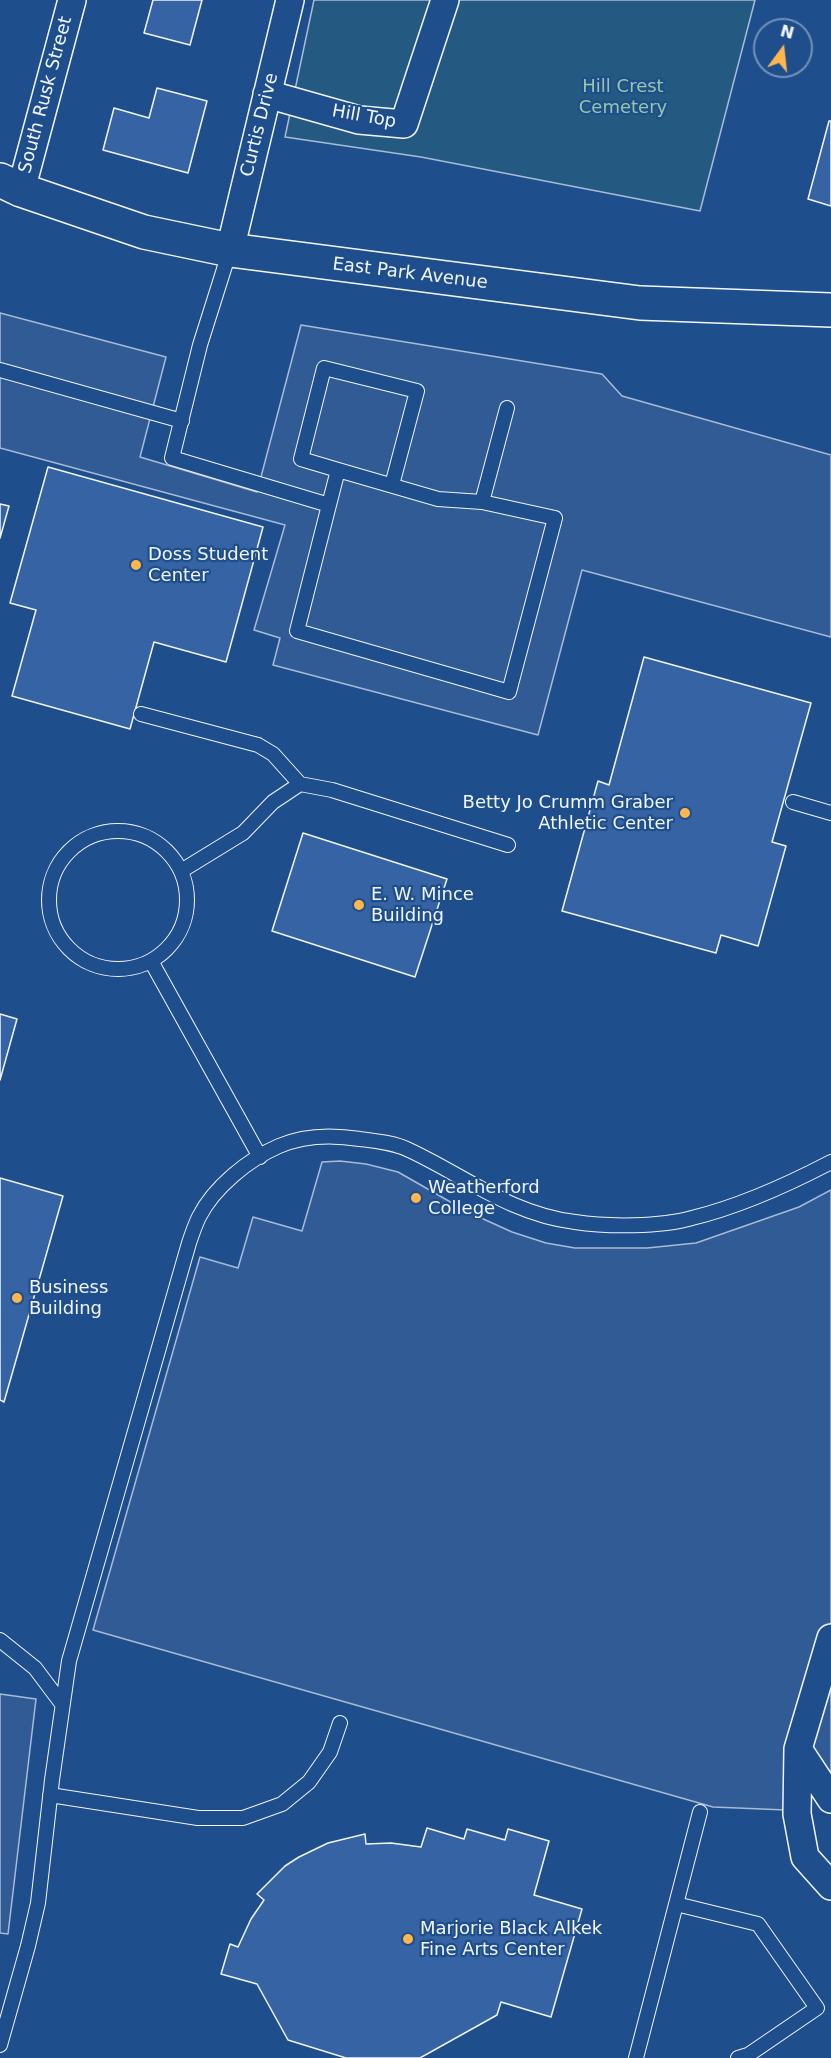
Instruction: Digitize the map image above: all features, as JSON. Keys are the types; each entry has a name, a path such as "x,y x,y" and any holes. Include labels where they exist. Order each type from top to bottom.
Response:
{"street":[{"name":"South Rusk Street","path":"10,185 72,0"},
{"name":"Curtis Drive","path":"230,250 290,0"},
{"name":"Hill Top","path":"267,94 359,120 404,124 445,0"},
{"name":"East Park Avenue","path":"10,185 144,232 230,250 640,303 831,310"},
{"path":"831,1638 824,1686 798,1749 797,1814 805,1857 831,1886"},
{"path":"798,1749 831,1799"}],"lane":[{"path":"230,250 200,345 172,458 329,505"},
{"path":"338,470 297,631 509,692 555,518 482,502 438,499 301,459 324,368 417,391 392,485"},
{"path":"0,370 182,421"},
{"path":"482,502 507,408"},
{"path":"141,714 258,745 273,754 300,784 332,790 508,845"},
{"path":"181,871 243,833 273,802 300,784"},
{"path":"793,802 831,813"},
{"path":"122,830 136,833 163,847 181,871 188,900 181,929 174,942 163,952 137,967 107,968 93,964 74,952 59,936 52,922 49,892 52,878 63,858 79,842 106,831 122,830"},
{"path":"151,961 260,1157"},
{"path":"0,2045 38,1903 50,1795 69,1661 189,1243 200,1215 223,1185 260,1157 281,1145 340,1136 407,1149 479,1189 522,1209 552,1219 577,1223 646,1224 691,1219 788,1185 831,1161"},
{"path":"0,1640 35,1668 62,1704"},
{"path":"50,1795 198,1818 243,1818 282,1804 309,1782 330,1752 340,1723"},
{"path":"636,2058 700,1812"},
{"path":"676,1904 758,1924 817,2008 748,2055 738,2058"}],"green space":[{"name":"Hill Crest Cemetery","path":"314,0 755,0 700,211 421,157 285,137"}],"shaded area":[{"path":"0,313 166,357 140,457 257,492 301,325 602,374 622,396 831,455 831,637 582,570 538,735 273,665 280,638 254,630 285,525 0,448"},
{"path":"340,1161 366,1164 398,1172 468,1212 512,1232 546,1243 575,1248 647,1248 696,1243 799,1207 831,1190 831,1785 786,1810 713,1807 93,1630 200,1257 238,1268 253,1217 302,1231 322,1162"},
{"path":"0,1694 36,1699 8,1934 0,1933"}],"building":[{"path":"153,0 202,0 190,45 144,33"},
{"path":"157,88 207,101 188,173 103,150 114,108 149,118"},
{"path":"829,121 831,121 831,206 808,199"},
{"name":"Doss Student Center","path":"48,467 263,527 226,662 154,642 130,729 12,696 36,610 10,603"},
{"path":"0,504 9,506 0,538"},
{"name":"Betty Jo Crumm Graber Athletic Center","path":"644,657 811,703 772,842 786,846 758,946 721,935 716,953 562,911 598,781 609,785"},
{"name":"E. W. Mince Building","path":"303,833 447,879 415,977 272,931"},
{"path":"0,1014 17,1019 0,1080"},
{"name":"Business Building","path":"0,1178 63,1196 4,1402 0,1400"},
{"name":"Marjorie Black Alkek Fine Arts Center","path":"427,1828 464,1839 467,1829 505,1840 508,1829 549,1841 534,1895 582,1909 551,2017 501,2002 497,2015 420,2058 346,2058 288,2040 257,1984 221,1974 230,1944 238,1947 251,1919 264,1900 257,1894 285,1866 328,1843 365,1834 366,1844 391,1843 421,1847"}],"place":[{"name":"Doss Student Center","path":"136,565"},
{"name":"Betty Jo Crumm Graber Athletic Center","path":"685,813"},
{"name":"E. W. Mince Building","path":"359,905"},
{"name":"Weatherford College","path":"416,1198"},
{"name":"Business Building","path":"17,1298"},
{"name":"Marjorie Black Alkek Fine Arts Center","path":"408,1939"}]}
